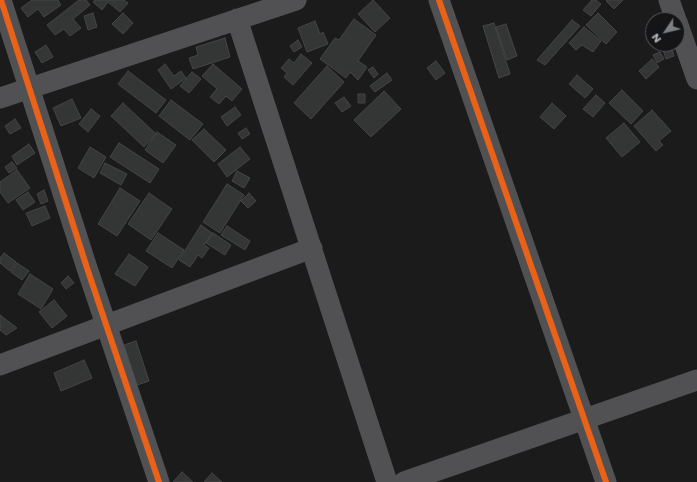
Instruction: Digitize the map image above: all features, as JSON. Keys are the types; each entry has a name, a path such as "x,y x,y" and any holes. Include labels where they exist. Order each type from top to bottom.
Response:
{"street":[{"path":"1,0 106,325 159,482"},
{"path":"0,98 296,0"},
{"path":"439,0 606,482"},
{"path":"669,0 674,12"},
{"path":"237,19 387,482"},
{"path":"685,44 697,79"},
{"path":"0,365 312,248"},
{"path":"404,482 584,418 697,380"}],"building":[{"path":"32,0 58,0 61,5 44,17 38,9 28,17 21,8"},
{"path":"79,0 86,0 90,5 73,19 81,28 70,36 64,29 55,35 47,25"},
{"path":"95,0 124,0 128,3 120,12 108,2 102,10 93,2"},
{"path":"373,0 390,18 375,32 358,14"},
{"path":"592,0 596,0 601,4 591,16 583,10"},
{"path":"623,0 614,9 606,1"},
{"path":"93,13 97,27 88,30 84,16"},
{"path":"123,13 133,23 123,34 112,24"},
{"path":"598,13 617,32 606,44 586,25"},
{"path":"354,19 376,35 358,61 367,67 358,80 350,72 346,78 320,59 335,38 339,40"},
{"path":"572,20 580,26 545,65 537,60"},
{"path":"315,21 320,34 323,32 328,44 307,52 298,28"},
{"path":"494,23 510,74 499,78 483,26"},
{"path":"506,24 517,56 507,60 496,27"},
{"path":"584,27 601,41 593,52 582,45 576,50 569,43"},
{"path":"225,38 230,57 193,69 189,58 198,55 196,47"},
{"path":"298,40 302,47 294,52 290,46"},
{"path":"46,45 53,57 42,63 35,52"},
{"path":"660,52 664,59 657,63 653,55"},
{"path":"664,52 673,52 674,56 666,59"},
{"path":"301,54 312,63 293,85 284,77 287,73 281,68 289,59 294,63"},
{"path":"652,59 659,67 646,79 639,71"},
{"path":"436,61 445,73 436,80 427,68"},
{"path":"165,64 174,76 181,71 186,78 171,89 158,70"},
{"path":"213,64 242,89 232,101 226,96 219,104 210,97 217,89 202,76"},
{"path":"327,66 344,82 311,119 294,103"},
{"path":"373,67 378,74 374,78 368,70"},
{"path":"128,71 166,100 156,113 118,84"},
{"path":"192,72 201,79 189,93 180,86"},
{"path":"387,73 392,80 375,92 370,86"},
{"path":"577,75 593,89 585,98 569,84"},
{"path":"622,90 643,111 631,124 609,103"},
{"path":"384,91 401,109 371,137 354,120"},
{"path":"358,94 365,94 365,103 358,103"},
{"path":"596,95 605,103 593,117 583,109"},
{"path":"344,97 351,106 342,112 335,103"},
{"path":"72,99 81,118 61,126 53,108"},
{"path":"171,100 203,124 190,140 159,116"},
{"path":"123,103 156,134 144,147 111,116"},
{"path":"552,103 566,116 554,129 540,117"},
{"path":"235,107 241,115 227,126 221,117"},
{"path":"91,109 100,116 88,132 79,124"},
{"path":"652,110 671,131 659,141 663,145 656,151 634,126"},
{"path":"15,119 21,128 10,134 5,126"},
{"path":"624,123 640,142 622,157 606,138"},
{"path":"246,128 250,134 242,139 238,133"},
{"path":"204,129 226,150 214,162 192,140"},
{"path":"157,132 176,145 163,163 145,150"},
{"path":"119,143 159,169 150,183 110,157"},
{"path":"29,144 35,153 17,165 12,156"},
{"path":"90,147 106,157 94,178 78,168"},
{"path":"240,147 250,159 227,177 218,164"},
{"path":"12,162 17,168 9,173 5,167"},
{"path":"105,163 127,174 121,185 100,173"},
{"path":"17,170 30,188 8,203 0,192 0,182"},
{"path":"237,171 250,178 244,188 232,181"},
{"path":"227,184 244,195 220,233 203,222"},
{"path":"120,188 140,201 117,236 98,224"},
{"path":"44,190 48,201 41,204 37,194"},
{"path":"28,192 35,202 23,210 16,200"},
{"path":"149,193 172,209 151,240 128,224"},
{"path":"249,193 256,201 248,208 241,201"},
{"path":"45,206 50,218 32,226 26,213"},
{"path":"201,225 212,233 204,245 209,248 202,258 198,255 190,267 179,260"},
{"path":"227,226 250,241 245,250 221,235"},
{"path":"158,233 184,250 172,268 146,251"},
{"path":"213,233 231,245 225,255 206,243"},
{"path":"4,253 16,262 10,271 0,263 0,258"},
{"path":"129,254 148,267 135,286 115,274"},
{"path":"17,263 29,271 22,280 11,272"},
{"path":"30,274 53,289 41,309 18,294"},
{"path":"68,276 74,283 66,289 61,283"},
{"path":"54,300 67,316 52,328 39,312"},
{"path":"0,315 17,328 6,335 0,330"},
{"path":"136,341 149,381 137,385 124,345"},
{"path":"84,360 92,378 61,391 54,373"},
{"path":"182,472 193,482 173,482"},
{"path":"212,473 222,482 204,482"}],"cycle path":[{"path":"1,0 87,268 159,482"},
{"path":"439,0 606,482"}]}
